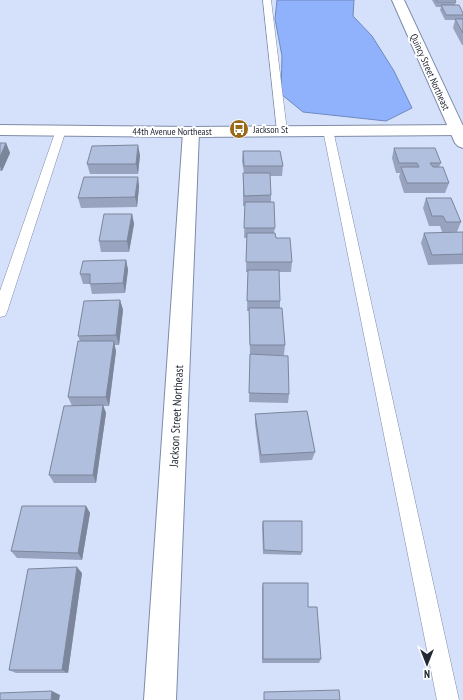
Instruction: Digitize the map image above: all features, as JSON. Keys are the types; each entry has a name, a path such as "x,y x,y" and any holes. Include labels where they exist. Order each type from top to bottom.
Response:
{"street":[{"name":"Quincy Street Northeast","path":"398,0 461,135"},
{"name":"44th Avenue Northeast","path":"0,130 191,132 328,130 461,135"},
{"name":"Jackson Street Northeast","path":"160,700 191,132"}],"lane":[{"path":"267,0 282,131"},
{"path":"0,312 61,130"},
{"path":"328,130 448,700"}],"water":[{"path":"277,0 354,0 353,16 372,36 394,71 412,108 386,121 303,112 281,94 282,56 275,19"}],"building":[{"path":"436,0 455,0 456,2 437,2"},
{"path":"441,5 459,5 463,15 446,15"},
{"path":"455,19 463,19 463,33"},
{"path":"0,143 6,143 0,157"},
{"path":"138,145 136,164 87,164 92,146"},
{"path":"394,148 435,148 441,163 430,163 433,167 443,167 449,183 407,183 401,167 419,167 417,163 399,163"},
{"path":"243,151 280,151 283,166 244,166"},
{"path":"243,173 270,173 271,195 244,196"},
{"path":"84,177 138,177 135,197 78,198"},
{"path":"426,198 451,198 461,222 446,222 443,216 432,216"},
{"path":"245,202 274,202 275,228 244,228"},
{"path":"104,214 132,214 127,241 99,241"},
{"path":"463,232 463,254 432,255 424,233"},
{"path":"247,233 275,233 276,238 290,238 292,262 246,262"},
{"path":"126,260 123,283 90,284 90,274 80,274 83,261"},
{"path":"248,270 279,270 280,301 247,301"},
{"path":"120,300 116,335 78,336 84,301"},
{"path":"249,308 282,308 285,345 250,345"},
{"path":"78,341 114,341 106,397 68,397"},
{"path":"250,354 288,356 289,394 249,393"},
{"path":"103,405 93,475 49,475 64,406"},
{"path":"307,411 315,452 261,455 255,414"},
{"path":"22,506 86,506 78,553 11,551"},
{"path":"263,521 302,521 302,552 264,550"},
{"path":"77,567 62,670 9,670 28,569"},
{"path":"263,583 308,583 308,607 317,607 321,659 263,659"},
{"path":"339,690 340,700 264,700 264,692"},
{"path":"52,691 51,700 0,700 0,693"}],"place":[{"name":"Jackson St","path":"239,129"}]}
